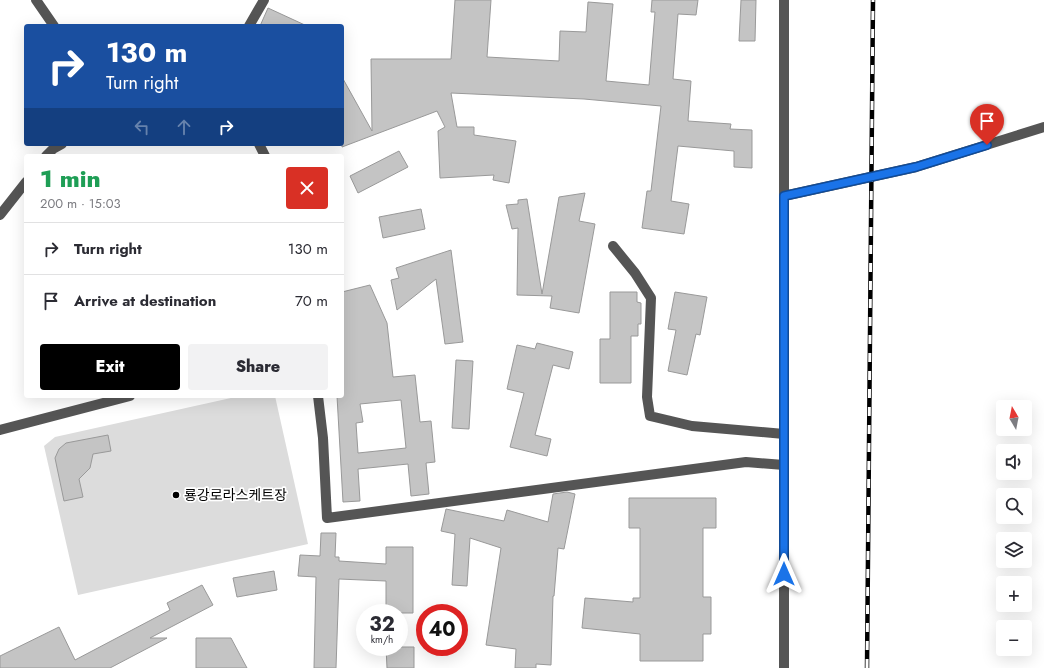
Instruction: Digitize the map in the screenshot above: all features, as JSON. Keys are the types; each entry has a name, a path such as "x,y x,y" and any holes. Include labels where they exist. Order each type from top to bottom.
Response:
{"street":[{"path":"36,0 53,24"},
{"path":"250,24 264,0"},
{"path":"784,0 784,668"},
{"path":"784,196 916,167 1044,127"},
{"path":"48,154 53,148 58,146"},
{"path":"0,215 24,185"},
{"path":"613,246 635,273 651,298 647,398 650,416 692,426 784,434"},
{"path":"0,430 122,398"},
{"path":"318,398 323,438 327,518 746,462 784,465"}],"shaded area":[{"name":"룡강로라스케트장","path":"231,398 275,398 308,544 78,595 44,446 55,437"}],"building":[{"path":"455,0 491,0 487,57 559,61 560,31 586,32 588,2 613,4 606,81 649,85 655,12 651,12 652,0 698,0 696,15 678,14 673,79 691,81 688,121 731,124 730,129 752,130 752,168 734,167 734,151 678,146 671,201 689,204 684,234 642,228 647,191 651,191 661,106 584,99 451,93 457,127 474,127 474,135 516,141 509,183 493,180 494,175 440,178 438,131 445,127 437,111 342,147 344,146 344,81 372,131 371,59 451,59"},
{"path":"741,0 756,0 755,41 739,41"},
{"path":"268,8 303,24 261,24"},
{"path":"399,151 408,167 358,193 350,176"},
{"path":"585,193 579,221 595,224 579,313 550,308 552,296 517,295 518,228 512,229 506,205 518,204 518,200 527,199 542,294 559,197"},
{"path":"421,209 425,229 383,238 379,217"},
{"path":"451,250 463,342 445,344 436,279 397,310 391,280 399,278 396,268"},
{"path":"370,285 387,323 393,377 415,375 420,422 431,421 435,462 426,463 429,494 411,496 408,464 358,469 360,501 343,502 337,398 344,398 344,292","holes":["401,400 406,448 358,453 356,423 363,422 360,404"]},
{"path":"610,292 637,292 637,302 641,303 641,324 638,324 638,336 631,336 631,383 600,383 600,339 610,339"},
{"path":"675,292 707,297 700,335 696,334 687,375 668,371 676,330 668,329"},
{"path":"537,343 573,352 569,369 553,365 535,435 551,439 547,456 510,447 524,393 507,389 517,345 535,349"},
{"path":"456,360 473,361 469,429 452,428"},
{"path":"108,435 111,451 93,454 90,468 79,479 83,497 64,501 55,458 59,449 66,443"},
{"path":"567,492 575,494 564,549 558,548 553,596 551,665 536,664 536,668 515,668 516,649 486,645 501,548 470,538 467,586 452,585 455,534 441,531 446,509 504,521 507,510 548,522 553,494"},
{"path":"629,498 716,498 716,528 703,528 703,597 711,597 711,634 703,634 703,661 640,661 640,634 582,628 585,598 633,602 633,598 640,598 640,528 629,528"},
{"path":"321,533 336,533 335,557 339,557 339,561 386,564 386,547 413,547 413,613 408,613 408,604 386,604 386,581 339,579 336,668 314,668 316,577 298,576 300,555 320,556"},
{"path":"274,571 277,590 237,597 233,578"},
{"path":"202,585 213,605 150,638 167,638 110,668 0,668 0,656 59,627 75,660 170,610 167,603"},
{"path":"196,638 231,638 247,668 196,668"},
{"path":"408,647 414,647 414,668 387,668 386,656 408,656"}],"railway":[{"path":"867,668 873,0"}],"place":[{"name":"룡강로라스케트장","path":"176,495"}],"route":[{"path":"784,574 784,196 916,167 987,145"}]}
